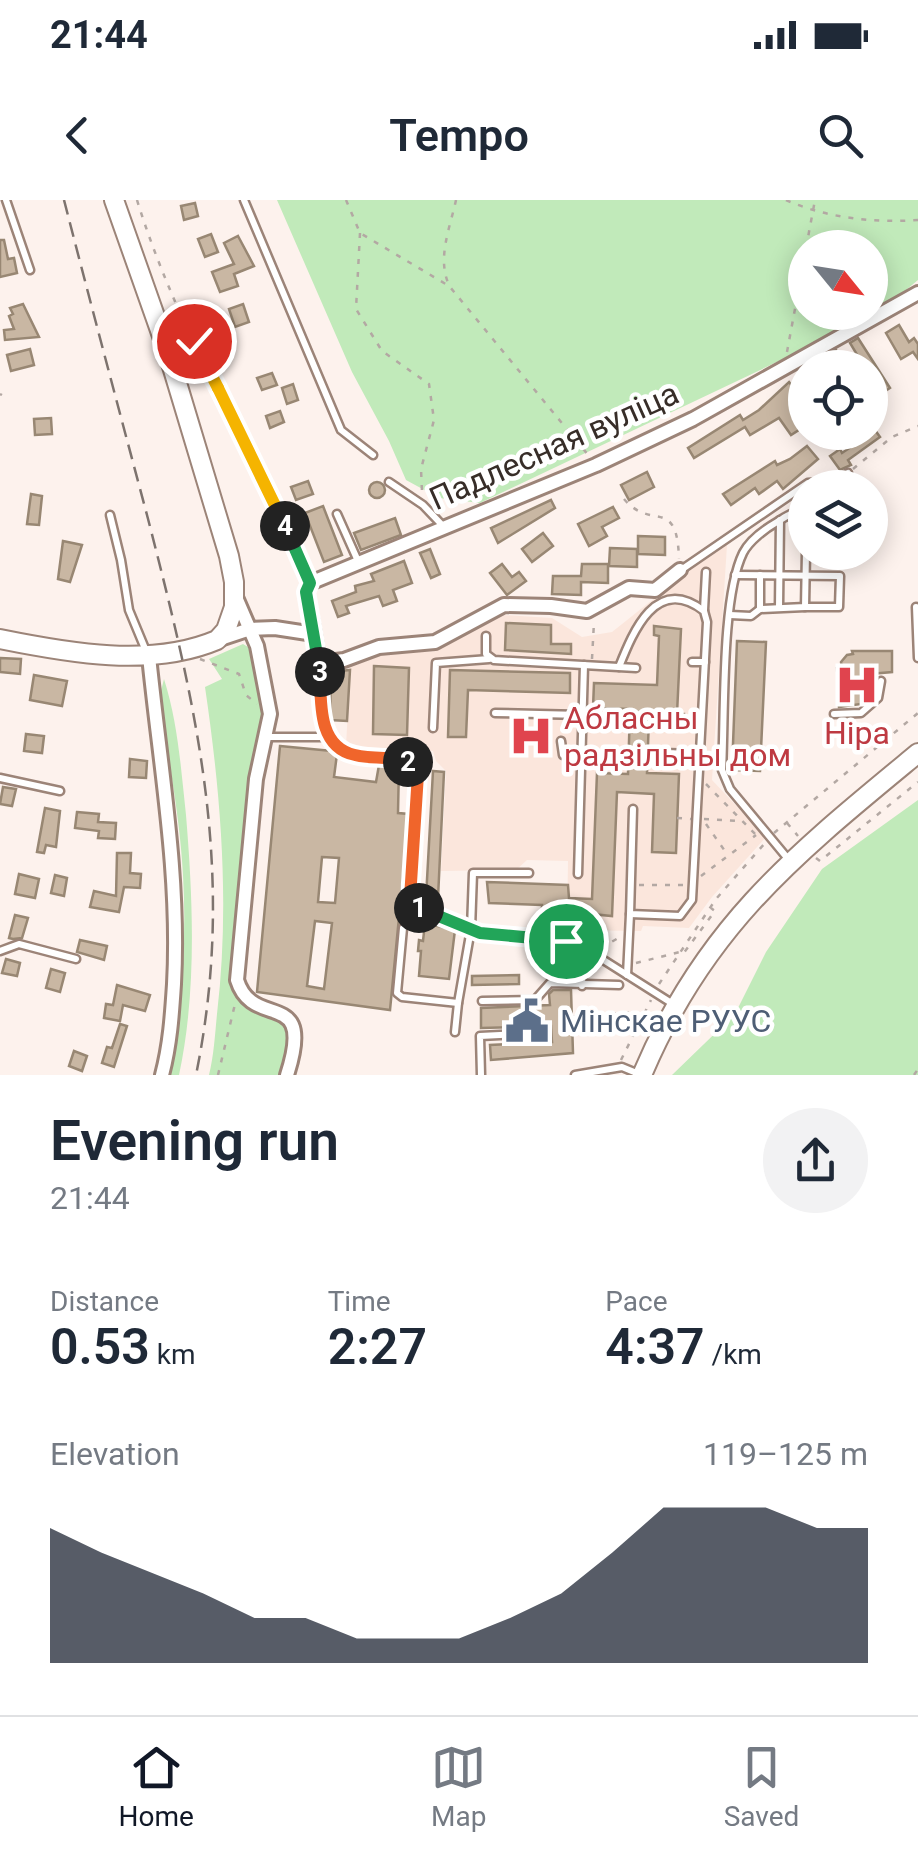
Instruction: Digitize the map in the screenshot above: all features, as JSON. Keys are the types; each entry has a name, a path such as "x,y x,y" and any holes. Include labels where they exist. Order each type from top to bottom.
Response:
{"street":[{"path":"114,200 188,416 230,556 235,594 265,676 270,714 256,780 240,931 239,987 250,1002 280,1011 292,1023 296,1042 288,1075"},
{"name":"Падлесная вуліца","path":"310,583 596,465 693,419 918,293"},
{"path":"310,583 306,592 319,663 344,660 380,647 435,642 504,605 587,611 629,588 654,590 680,570"},
{"path":"218,640 231,619 235,594"},
{"path":"0,638 149,656 174,655 250,629 314,634"},
{"path":"149,656 176,913 172,1018 162,1075"},
{"path":"641,1075 719,938 790,860 918,752"}],"lane":[{"path":"6,200 30,270"},
{"path":"244,200 341,430 373,454"},
{"path":"389,482 423,505 444,527"},
{"path":"680,570 788,496"},
{"path":"110,514 128,610 149,656"},
{"path":"337,514 359,562"},
{"path":"788,515 744,550 735,575 722,770 730,789 790,860"},
{"path":"780,520 780,607"},
{"path":"805,607 806,570"},
{"path":"630,914 680,916 692,900 700,819 706,572"},
{"path":"730,616 751,616 760,609 780,607 839,607 840,576 735,575"},
{"path":"760,575 760,609"},
{"path":"619,666 638,622 648,610 664,602 682,600 704,611"},
{"path":"916,607 918,658"},
{"path":"486,636 489,659"},
{"path":"433,728 436,663 489,659 636,668"},
{"path":"692,662 706,662"},
{"path":"319,663 320,715 329,737 352,755 404,759 418,774 410,898 416,906 491,935 550,938 583,948 677,1006"},
{"path":"578,874 582,715 588,665"},
{"path":"834,714 861,713 878,698 881,680"},
{"path":"495,714 582,715"},
{"path":"267,737 329,737"},
{"path":"561,741 563,756 581,757"},
{"path":"660,753 700,754"},
{"path":"0,778 60,791"},
{"path":"627,975 633,809"},
{"path":"454,1032 471,929 473,873 528,873"},
{"path":"416,906 403,928 397,993 402,997 458,1003"},
{"path":"0,951 19,944 76,959"},
{"path":"582,986 583,948"},
{"path":"482,1001 535,1000 550,983 619,985"},
{"path":"481,1075 480,1036 544,1033"},
{"path":"574,1075 626,1067 641,1075"}],"path":[{"path":"137,200 194,341 266,483 310,583"},
{"path":"346,200 360,233 356,309 382,351 430,384 434,420 421,470 423,505"},
{"path":"456,200 444,250 444,274 450,286 596,465"},
{"path":"786,200 813,212 892,222 918,220"},
{"path":"810,230 815,200"},
{"path":"360,233 450,286"},
{"path":"784,368 791,330"},
{"path":"852,470 892,437 918,426"},
{"path":"624,498 638,513 666,518 678,533 680,570"},
{"path":"588,665 594,606"},
{"path":"200,659 239,674 246,695 266,711"},
{"path":"618,1068 642,1016 680,952 710,908 764,844 918,713"},
{"path":"699,775 764,844"},
{"path":"820,861 918,782"},
{"path":"677,818 742,821"},
{"path":"700,819 728,856"},
{"path":"593,954 630,931"},
{"path":"628,965 680,952"},
{"path":"218,1075 239,987"},
{"path":"572,1016 632,1012 642,1016"},
{"path":"914,1075 918,1069"}],"shaded area":[{"name":"Абласны радзільны дом","path":"727,545 712,780 766,837 689,928 567,930 568,861 527,860 516,870 441,871 446,771 433,751 346,746 350,670 347,664 367,655 435,651 502,615 552,618 582,637 612,632"}],"green space":[{"path":"277,200 918,200 918,280 888,305 888,230 788,230 788,330 844,330 802,350 788,350 788,357 480,503 439,498 406,480 352,372"},
{"path":"243,644 253,650 266,711 232,981 243,1004 283,1025 287,1044 279,1075 209,1075 221,973 223,891 219,809 205,687 222,679 209,659"},
{"path":"164,679 178,746 190,880 191,978 179,1075 171,1075 182,975 184,900 179,831 159,699"},
{"path":"918,800 918,1075 672,1075 735,1014 766,952 822,869"}],"building":[{"path":"195,203 198,216 184,220 181,206"},
{"path":"211,234 218,252 205,257 198,239"},
{"path":"238,236 254,266 234,274 238,286 220,292 212,272 234,264 224,243"},
{"path":"0,240 4,240 8,259 14,258 17,273 0,277"},
{"path":"23,304 39,337 5,340 4,330 14,329 10,308"},
{"path":"243,304 249,322 235,327 229,309"},
{"path":"899,325 909,342 914,338 918,344 918,359 913,352 901,359 886,333"},
{"path":"858,338 866,350 854,350 850,343"},
{"path":"30,349 34,365 11,371 7,355"},
{"path":"272,373 277,385 262,390 257,378"},
{"path":"788,383 788,431 779,418 750,435 745,427 694,458 688,448 740,415 743,420"},
{"path":"293,384 298,400 287,404 282,388"},
{"path":"280,411 284,422 270,428 266,416"},
{"path":"51,418 52,434 35,435 34,419"},
{"path":"802,450 810,450 818,459 805,470 788,470 788,485 783,489 777,481 759,494 755,488 731,505 723,494 775,461 777,465"},
{"path":"839,450 842,453 862,450 848,460 851,465 840,470 830,456"},
{"path":"647,472 654,487 629,500 621,485"},
{"path":"308,481 313,494 296,500 291,487"},
{"path":"377,482 385,490 377,498 369,490"},
{"path":"31,494 42,496 39,525 27,524"},
{"path":"551,500 555,508 498,543 491,528"},
{"path":"323,506 342,555 324,562 305,513"},
{"path":"613,507 619,518 602,527 607,536 589,546 578,524"},
{"path":"395,518 401,535 361,550 354,533"},
{"path":"543,533 553,546 532,562 522,549"},
{"path":"638,536 665,537 665,555 638,554"},
{"path":"63,541 82,545 70,582 58,579"},
{"path":"610,548 637,549 637,567 609,566"},
{"path":"430,549 440,574 431,578 420,553"},
{"path":"404,561 412,583 393,590 397,601 383,606 379,596 346,606 349,613 338,617 332,601 356,592 355,586 374,581 371,574"},
{"path":"502,564 512,577 519,572 526,581 507,595 490,573"},
{"path":"582,564 608,564 608,583 581,582 581,595 552,594 553,576 581,576"},
{"path":"506,623 551,625 551,644 571,644 571,654 505,650"},
{"path":"654,626 681,629 677,714 684,714 683,725 669,724 669,719 649,718 647,773 679,774 676,853 652,852 654,794 617,792 612,916 542,909 542,905 489,903 487,882 568,885 569,898 592,899 597,773 628,774 630,709 593,708 594,683 657,685 659,636 654,635"},
{"path":"737,641 766,642 760,771 732,770"},
{"path":"852,651 892,651 892,672 870,674 861,683 861,704 839,707 837,668 842,667 841,662"},
{"path":"0,658 21,659 20,674 0,672"},
{"path":"374,666 409,668 407,735 373,734"},
{"path":"350,670 347,721 330,720 331,672"},
{"path":"450,670 570,673 570,693 468,690 466,737 448,737"},
{"path":"34,675 67,681 62,706 30,700"},
{"path":"26,734 44,736 42,753 24,751"},
{"path":"280,746 332,751 337,754 334,777 376,782 379,765 399,765 398,813 409,814 390,1010 257,992","holes":["322,857 339,858 335,903 318,902","315,921 332,923 324,989 307,986"]},
{"path":"130,759 147,761 146,778 129,777"},
{"path":"433,771 444,772 438,898 426,898"},
{"path":"3,787 16,789 12,806 0,804"},
{"path":"45,808 60,811 56,847 46,845 44,853 37,852"},
{"path":"77,812 99,814 98,822 116,823 115,839 98,838 99,831 75,828"},
{"path":"117,853 131,853 130,873 141,874 140,888 124,887 119,912 90,907 94,891 116,896"},
{"path":"19,874 39,879 35,898 15,894"},
{"path":"55,875 67,878 64,896 51,893"},
{"path":"15,915 28,918 22,938 13,939 9,938"},
{"path":"425,923 455,930 449,979 419,976 419,940 423,941"},
{"path":"80,940 107,946 104,960 77,952"},
{"path":"6,959 20,963 17,976 2,973"},
{"path":"51,969 65,973 60,992 46,988"},
{"path":"519,975 519,984 472,985 472,976"},
{"path":"117,985 150,995 145,1011 123,1005 120,1021 104,1018 106,1004 113,1005"},
{"name":"Мінскае РУУС","path":"553,990 571,990 573,1053 491,1060 490,1045 552,1042 551,1026 481,1028 481,1008 550,1005 549,994"},
{"path":"120,1024 127,1026 114,1067 102,1063"},
{"path":"74,1051 87,1056 82,1071 69,1066"}],"railway":[{"path":"64,200 182,656 206,792 213,930 208,1001 196,1075"}],"place":[{"name":"Ніра","path":"857,685"},
{"name":"Абласны радзільны дом","path":"531,736"},
{"name":"Мінскае РУУС","path":"527,1021"}],"route":[{"path":"194,341 266,483 310,583 306,592 319,663 320,715 329,737 352,755 404,759 418,774 410,898 425,912 480,933 566,941"}]}
